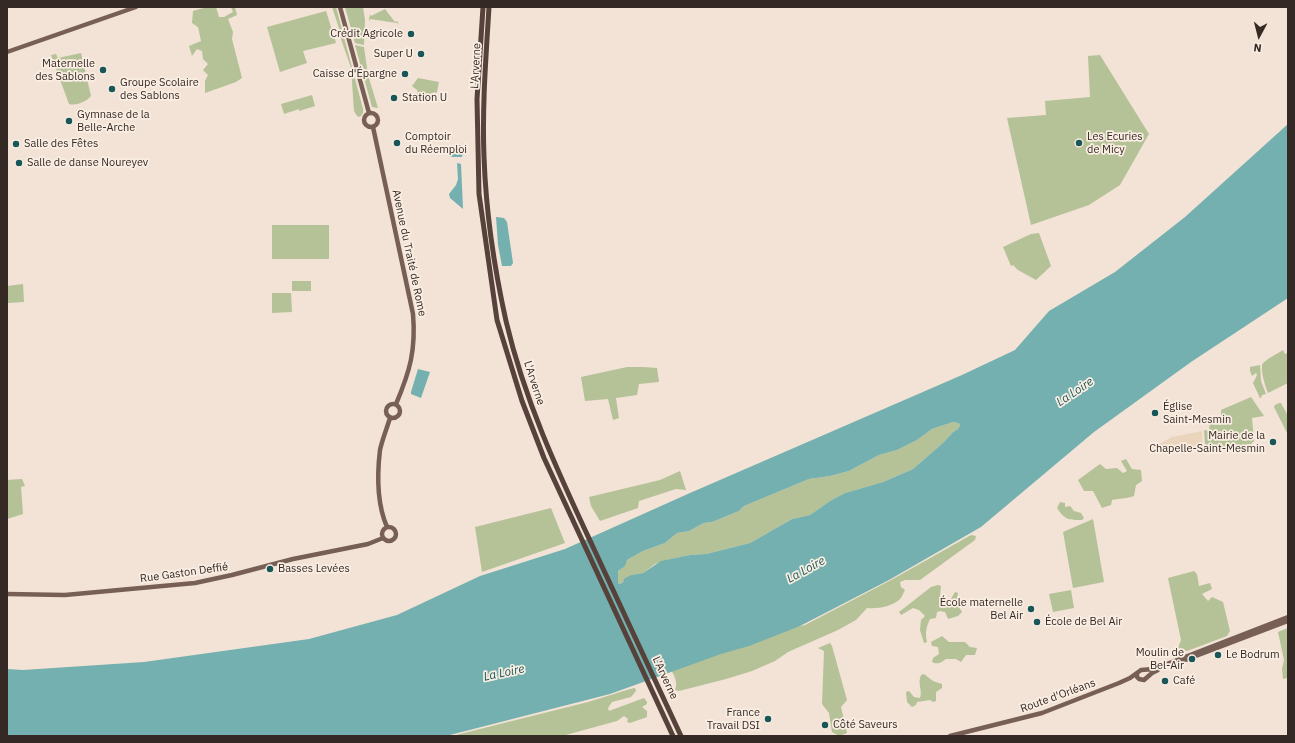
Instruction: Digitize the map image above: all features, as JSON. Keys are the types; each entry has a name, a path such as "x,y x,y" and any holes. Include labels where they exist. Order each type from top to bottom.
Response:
{"highway":[{"name":"L'Arverne","path":"483,7 478,99 479,194 497,320 519,394 544,458 673,736"},
{"name":"L'Arverne","path":"489,7 484,99 484,156 488,214 495,267 506,321 528,398 551,456 681,736"}],"main road":[{"path":"7,52 136,7"},
{"path":"340,7 369,113"},
{"path":"369,113 375,113 378,117 378,123 373,127 367,126 364,122 365,117 369,113"},
{"name":"Avenue du Traité de Rome","path":"373,127 411,298 415,332 409,373 396,404"},
{"path":"396,404 400,408 400,415 397,418 390,418 386,409 389,405 396,404"},
{"path":"387,527 381,510 379,470 380,449 390,418"},
{"path":"387,527 393,529 395,535 391,540 384,538 382,532 387,527"},
{"name":"Rue Gaston Deffié","path":"7,594 64,595 195,583 293,559 368,544 384,538"},
{"path":"1288,617 1232,640 1155,671 1144,680 1139,679 1137,673 1139,671 1154,668 1232,640 1288,621"},
{"path":"1142,670 1147,673 1147,678"},
{"name":"Route d'Orléans","path":"950,736 1042,713 1119,683 1137,673"},
{"name":"Route d'Orléans","path":"1119,683 1139,679"}],"green space":[{"path":"207,7 216,7 219,17 224,17 233,12 231,7 235,7 237,15 228,19 233,32 232,39 242,78 236,82 205,93 205,81 208,75 203,70 208,64 203,59 202,51 197,49 192,56 189,46 201,41 198,27 192,23 193,11"},
{"path":"332,7 336,7 363,109 363,113 360,117 357,116 354,111 351,68"},
{"path":"345,7 363,7 365,20 364,45 355,43"},
{"path":"385,9 399,25 397,23 369,20 370,14 371,16"},
{"path":"326,11 336,43 303,51 307,63 280,72 267,27"},
{"path":"355,45 364,47 368,75 378,108 372,107"},
{"path":"81,53 91,96 81,103 69,104 51,55 56,54 58,58"},
{"name":"Les Ecuries de Micy","path":"1100,55 1149,134 1120,185 1089,205 1031,225 1007,118 1046,115 1045,101 1090,97 1088,56"},
{"path":"418,78 439,82 436,93 434,92 420,99 421,101 419,102 416,94 418,93 417,90 412,86"},
{"path":"312,95 315,106 284,114 281,104"},
{"path":"272,225 329,225 329,259 272,259"},
{"path":"1039,233 1051,266 1036,280 1018,270 1013,265 1011,266 1003,247 1031,234"},
{"path":"292,281 311,281 311,291 292,291"},
{"path":"23,284 24,302 7,303 7,286"},
{"path":"272,293 291,293 292,312 272,313"},
{"path":"1283,350 1285,354 1288,353 1288,383 1268,393 1262,371 1262,365 1268,359"},
{"path":"1260,365 1261,381 1266,394 1262,395 1261,398 1253,383 1257,375 1256,373 1252,376 1250,371 1250,367"},
{"path":"627,367 657,368 659,382 639,384 637,395 616,398 619,418 613,420 608,399 585,401 581,377"},
{"path":"1251,397 1264,416 1252,418 1254,441 1251,444 1222,448 1221,445 1205,445 1204,430 1209,431 1210,421 1221,416 1221,410"},
{"path":"1281,403 1288,416 1288,435 1274,407"},
{"path":"953,422 960,425 958,429 913,469 883,482 845,493 830,501 810,515 792,519 750,543 706,554 690,555 667,560 655,564 643,573 631,575 620,584 618,583 618,571 623,567 627,560 643,551 665,543 677,533 689,531 704,523 712,522 739,511 744,506 809,479 849,471 879,455 897,450 917,440 932,429"},
{"path":"1126,459 1132,469 1141,470 1142,481 1136,485 1134,496 1112,500 1111,505 1102,508 1093,491 1084,491 1078,480 1100,464 1106,469 1117,468 1123,473 1127,471 1121,461"},
{"path":"680,471 686,490 676,489 639,501 638,508 600,521 591,506 589,497 660,480"},
{"path":"22,479 25,486 21,487 23,514 7,519 7,480"},
{"path":"1060,502 1065,503 1065,507 1070,506 1074,511 1081,513 1084,518 1082,520 1073,520 1062,515 1057,508"},
{"path":"551,508 565,543 482,572 475,527"},
{"path":"1093,519 1104,582 1073,588 1063,532"},
{"path":"971,535 976,536 975,540 920,580 905,580 900,582 901,587 905,590 901,598 894,604 880,608 867,608 856,620 838,630 788,652 775,661 752,671 679,691 675,690 676,680 671,670 786,629 805,625 893,579"},
{"path":"1194,571 1197,574 1199,586 1210,583 1212,589 1202,594 1208,601 1212,597 1223,602 1230,631 1227,636 1187,651 1178,648 1181,640 1168,578"},
{"path":"938,585 941,586 940,596 946,600 951,599 955,592 958,593 957,598 959,603 956,606 959,607 962,612 958,616 948,619 945,612 937,612 936,618 930,619 926,633 927,642 924,643 920,630 921,620 925,616 919,610 913,608 901,615 899,612 931,587"},
{"path":"1071,590 1074,608 1053,612 1049,594"},
{"path":"1288,628 1288,678 1283,679 1282,669 1284,660 1278,632"},
{"path":"942,636 949,642 965,642 970,647 977,648 975,655 966,655 961,662 956,659 946,659 938,663 932,662 933,658 939,654 938,647 932,646 931,642"},
{"path":"830,643 847,700 841,707 847,733 839,736 832,732 829,713 822,704 824,651 818,648"},
{"path":"924,674 933,681 942,684 942,688 936,692 936,701 933,702 930,700 917,702 916,705 912,707 907,702 906,692 909,691 914,697 920,698 920,678 921,675"},
{"path":"635,688 636,691 631,697 612,702 608,708 609,711 644,698 647,704 642,707 647,711 647,717 630,723 627,722 628,719 624,716 617,721 562,736 452,736 588,702"}],"shaded area":[{"path":"1202,431 1203,449 1153,451 1152,444 1159,444 1172,437"}],"water":[{"name":"La Loire","path":"1288,124 1288,298 1191,362 1094,432 981,527 889,580 800,626 749,646 721,654 610,694 446,736 7,736 7,669 23,670 144,662 309,639 397,615 480,576 565,549 962,375 1015,350 1049,311 1115,272 1185,217","holes":["953,422 960,425 958,429 913,469 883,482 845,493 830,501 810,515 792,519 750,543 706,554 690,555 661,561 643,573 631,575 624,579 620,584 618,583 618,571 625,566 627,560 643,551 665,543 677,533 689,531 704,523 712,522 739,511 744,506 809,479 849,471 879,455 897,450 917,440 932,429"]},
{"path":"461,145 463,152 462,157 449,157 448,149"},
{"path":"457,163 461,164 463,209 450,198 449,194 456,185 458,179"},
{"path":"496,217 504,218 507,222 513,263 511,266 502,266 498,245"},
{"path":"418,369 430,372 421,398 411,394"}],"place":[{"name":"Crédit Agricole","path":"411,34"},
{"name":"Super U","path":"421,54"},
{"name":"Maternelle des Sablons","path":"103,70"},
{"name":"Caisse d'Épargne","path":"405,74"},
{"name":"Groupe Scolaire des Sablons","path":"112,89"},
{"name":"Station U","path":"394,98"},
{"name":"Gymnase de la Belle-Arche","path":"69,121"},
{"name":"Comptoir du Réemploi","path":"397,143"},
{"name":"Les Ecuries de Micy","path":"1079,143"},
{"name":"Salle des Fêtes","path":"16,144"},
{"name":"Salle de danse Noureyev","path":"19,163"},
{"name":"Église Saint-Mesmin","path":"1155,413"},
{"name":"Mairie de la Chapelle-Saint-Mesmin","path":"1273,442"},
{"name":"Basses Levées","path":"270,569"},
{"name":"École maternelle Bel Air","path":"1031,609"},
{"name":"École de Bel Air","path":"1037,622"},
{"name":"Le Bodrum","path":"1218,655"},
{"name":"Moulin de Bel-Air","path":"1192,659"},
{"name":"Café","path":"1165,681"},
{"name":"France Travail DSI","path":"768,719"},
{"name":"Côté Saveurs","path":"825,725"}]}
